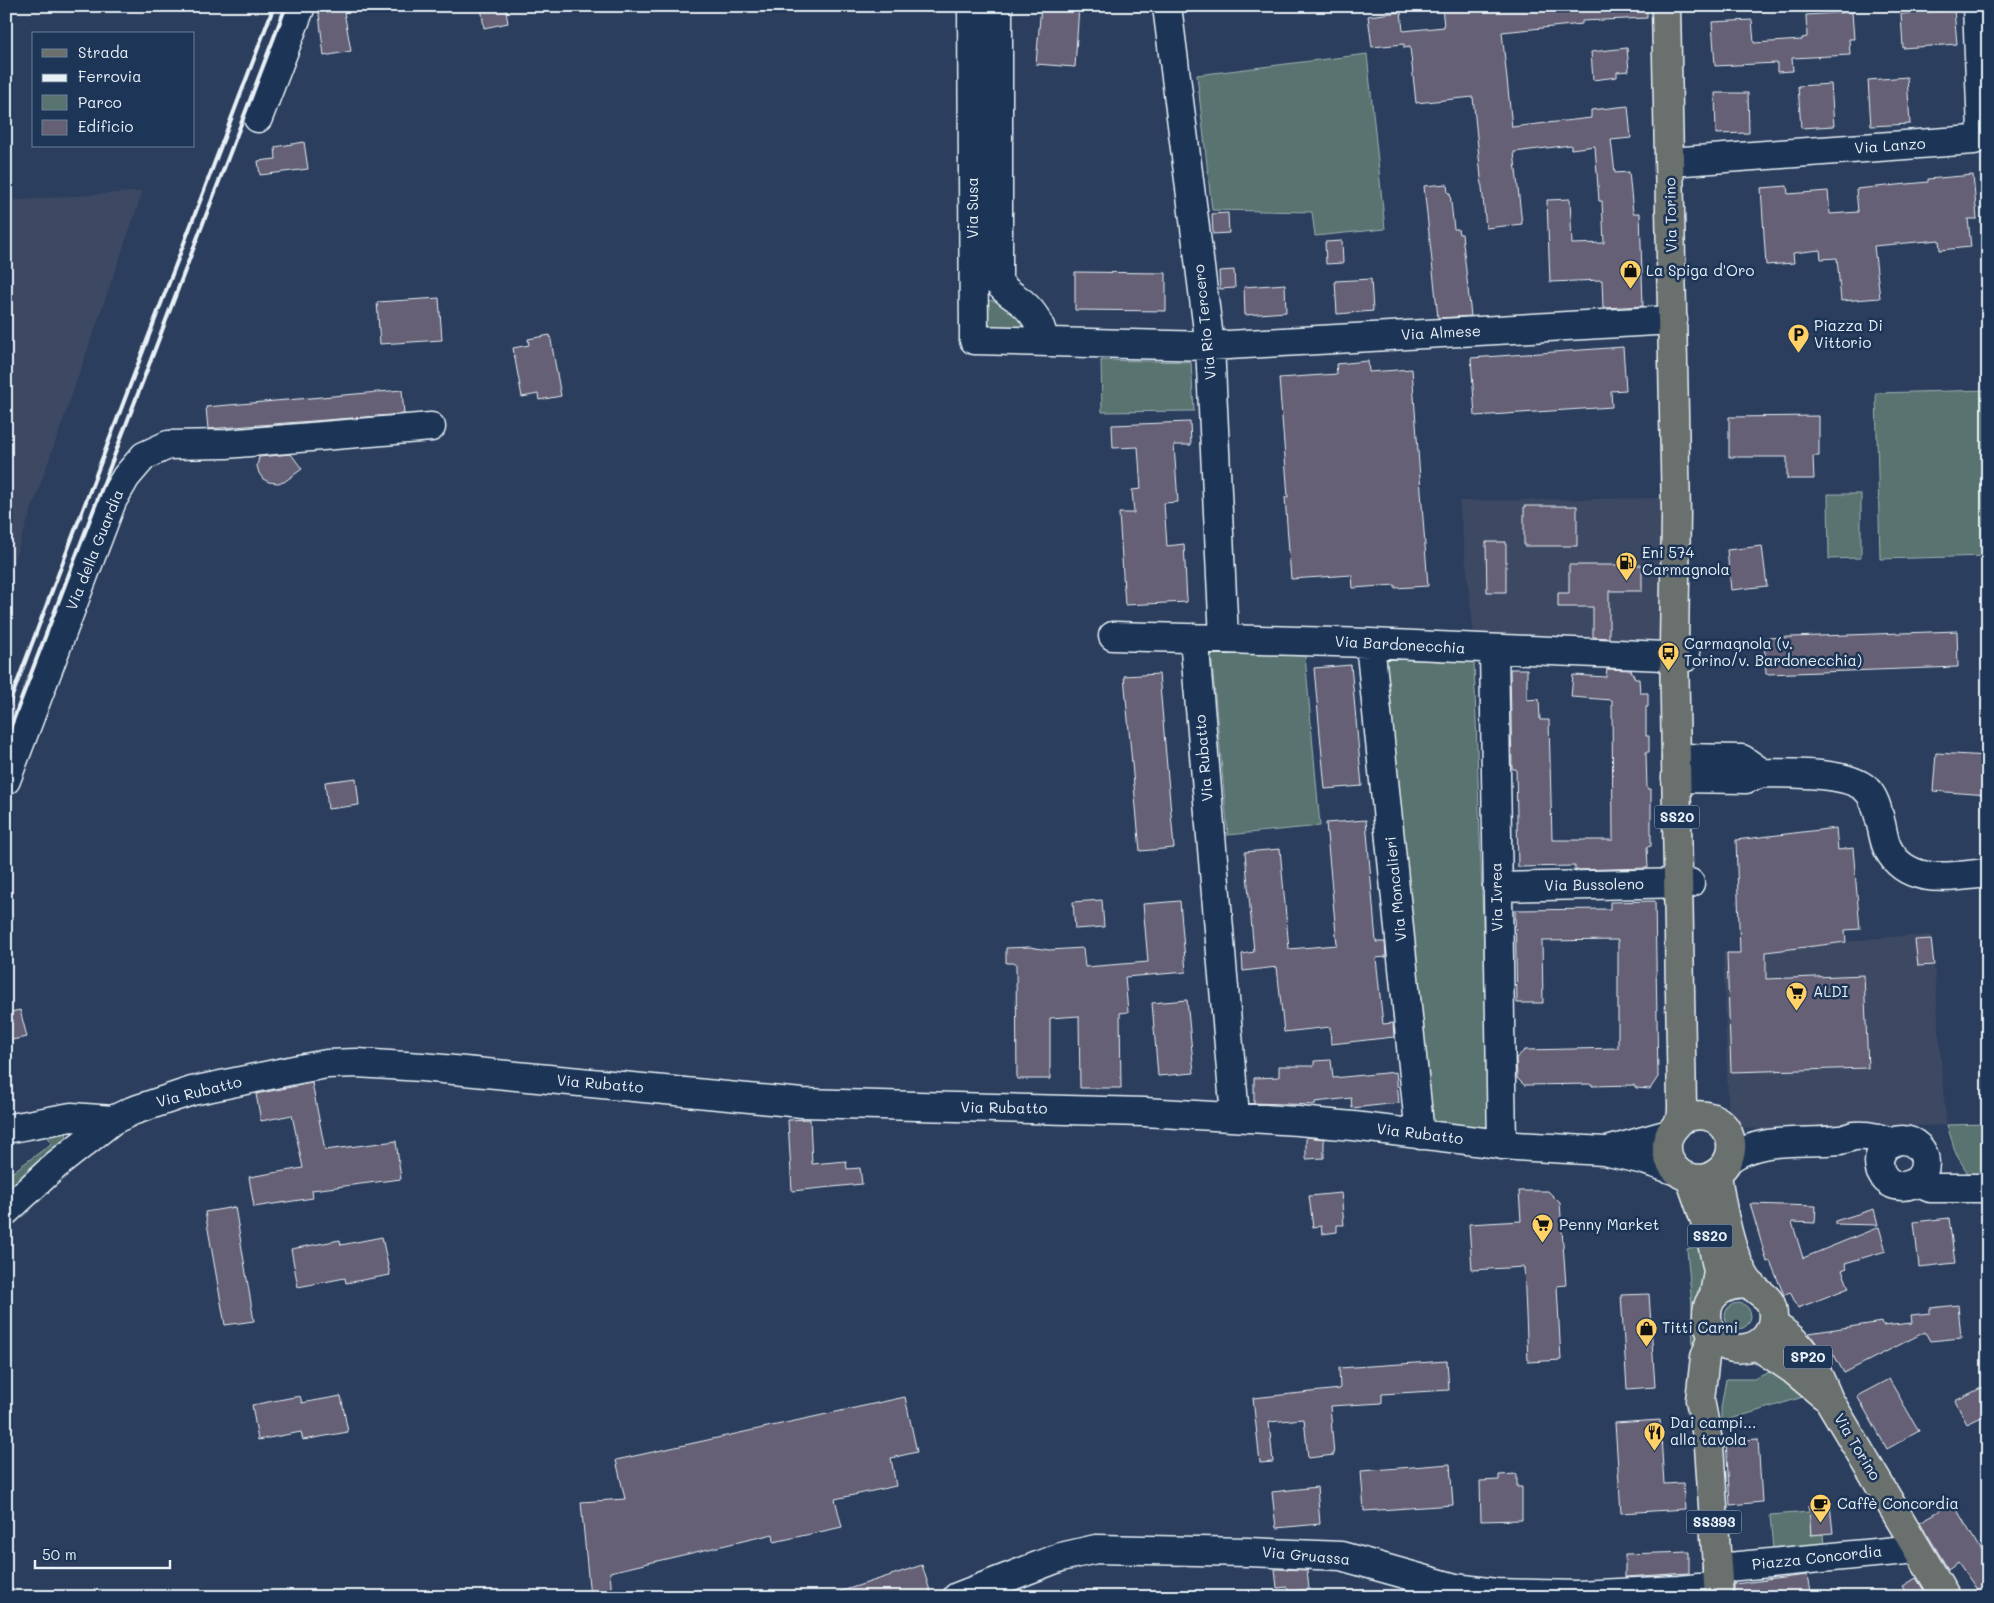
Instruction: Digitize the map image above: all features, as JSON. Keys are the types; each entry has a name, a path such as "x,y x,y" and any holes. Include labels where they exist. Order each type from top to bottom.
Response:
{"main road":[{"name":"Via Torino","path":"1666,6 1680,656"},
{"name":"SS20","path":"1680,656 1684,883 1682,1106 1667,1144 1667,1154 1671,1163 1683,1174 1711,1238 1718,1272 1714,1295"},
{"name":"SS20","path":"1684,883 1694,1066 1701,1100 1731,1142 1723,1167 1729,1234 1738,1262 1753,1286"},
{"path":"1675,1127 1690,1115 1700,1114 1719,1124"},
{"path":"1683,1174 1704,1179 1723,1167"},
{"path":"1732,1284 1753,1286 1760,1291 1771,1306 1755,1339 1728,1347 1713,1335 1708,1325 1709,1304 1714,1295 1732,1284"},
{"name":"SS393","path":"1709,1446 1700,1400 1705,1357 1713,1335"},
{"name":"Via Torino","path":"1755,1339 1830,1400 1946,1597"},
{"name":"SS393","path":"1718,1584 1709,1446 1712,1396 1721,1370 1755,1339"}],"street":[{"path":"258,118 301,6"},
{"name":"Via Susa","path":"972,6 974,340 1210,346"},
{"name":"Via Susa","path":"998,6 998,282 1002,288 1032,311 1042,328 1044,341"},
{"name":"Via Rio Tercero","path":"1168,6 1210,346 1224,638"},
{"name":"Via Lanzo","path":"1670,162 1974,140 1980,136 1982,130 1977,6"},
{"name":"Via Almese","path":"1210,346 1673,320"},
{"name":"Via della Guardia","path":"6,780 112,502 126,477 144,456 168,445 226,444 431,427"},
{"name":"Via Bardonecchia","path":"1113,636 1370,643 1680,656"},
{"name":"Via Rubatto","path":"1194,638 1235,1116"},
{"name":"Via Moncalieri","path":"1370,643 1420,1135"},
{"name":"Via Ivrea","path":"1494,649 1502,1145"},
{"path":"1682,768 1746,779 1762,773 1841,777 1856,782 1872,796 1887,848 1900,866 1923,876 1988,873"},
{"name":"Via Bussoleno","path":"1497,887 1684,883"},
{"name":"Via Rubatto","path":"6,1211 56,1165 113,1120 154,1103 192,1091 327,1064 357,1063 422,1067 802,1104 1134,1111 1235,1116 1353,1126 1502,1145 1604,1151"},
{"path":"6,1130 71,1117 113,1120"},
{"path":"1719,1124 1783,1142"},
{"path":"1604,1151 1675,1127"},
{"path":"1723,1167 1742,1151 1783,1142 1840,1140 1855,1136 1884,1139 1886,1151 1882,1175 1894,1185 1902,1186 1920,1170"},
{"path":"1886,1151 1900,1140 1920,1148 1920,1170 1930,1188 1986,1188"},
{"path":"1604,1151 1644,1160 1683,1174"},
{"name":"Via Gruassa","path":"957,1597 1061,1557 1096,1549 1341,1556 1456,1588 1496,1593 1577,1595 1680,1590 1718,1584"},
{"name":"Piazza Concordia","path":"1718,1584 1917,1549"}],"shaded area":[{"path":"143,191 6,583 6,201"},
{"path":"1661,498 1664,645 1474,636 1459,501"},
{"path":"1932,935 1947,1125 1776,1130 1729,1127 1723,952 1766,952 1886,937"}],"green space":[{"path":"1367,54 1385,229 1315,236 1312,212 1212,210 1197,75"},
{"path":"986,300 1008,305 1021,318 1029,332 987,332"},
{"path":"1101,360 1191,362 1194,411 1102,412"},
{"path":"1988,390 1988,556 1880,559 1876,393"},
{"path":"1828,494 1861,494 1861,558 1829,559"},
{"path":"1211,652 1305,656 1320,826 1228,835"},
{"path":"1386,659 1474,662 1490,1127 1425,1123 1418,1013"},
{"path":"1988,1124 1988,1176 1970,1177 1956,1154 1947,1125"},
{"path":"65,1130 68,1141 48,1154 6,1191 6,1177 51,1144 48,1136 6,1143 6,1141"},
{"path":"1704,1244 1708,1263 1695,1322 1698,1339 1693,1356 1692,1307 1687,1249"},
{"path":"1738,1303 1747,1307 1751,1316 1747,1325 1738,1329 1729,1325 1725,1316 1729,1307"},
{"path":"1774,1370 1796,1388 1803,1397 1721,1422 1721,1408 1726,1379 1754,1379"},
{"path":"1810,1512 1811,1535 1823,1534 1824,1546 1773,1550 1770,1515"}],"building":[{"path":"318,6 343,6 351,51 324,56"},
{"path":"481,6 505,6 508,23 484,28"},
{"path":"1041,6 1079,6 1075,67 1036,64"},
{"path":"1442,6 1647,6 1647,18 1582,21 1582,24 1502,32 1512,127 1591,118 1591,110 1628,106 1631,138 1611,140 1615,173 1629,172 1633,213 1640,213 1643,306 1603,308 1602,280 1550,282 1547,200 1570,199 1572,244 1604,243 1602,201 1599,201 1595,146 1571,149 1571,145 1514,152 1522,224 1486,228 1473,97 1416,103 1410,47 1404,48 1404,44 1372,47 1368,16 1401,12 1403,31 1444,27"},
{"path":"1954,10 1957,44 1903,48 1901,14"},
{"path":"1852,12 1854,39 1849,39 1850,55 1792,58 1793,71 1777,72 1777,63 1715,66 1712,22 1752,20 1754,43 1802,40 1802,38 1807,37 1806,15"},
{"path":"1627,48 1629,71 1617,72 1617,77 1593,80 1591,52"},
{"path":"1907,77 1910,124 1871,126 1868,80"},
{"path":"1831,84 1834,126 1801,128 1798,86"},
{"path":"1715,93 1748,93 1749,133 1716,134"},
{"path":"304,142 308,169 260,175 258,161 276,159 275,147"},
{"path":"1973,175 1977,219 1968,219 1971,247 1940,250 1939,240 1874,246 1880,298 1841,301 1837,258 1821,259 1820,250 1793,253 1794,263 1766,265 1761,188 1787,186 1788,194 1828,191 1830,214 1858,212 1856,189 1928,182 1928,179"},
{"path":"1447,184 1448,193 1450,193 1454,229 1458,229 1459,234 1462,234 1471,316 1438,318 1424,186"},
{"path":"1228,213 1229,233 1213,234 1212,214"},
{"path":"1342,241 1343,263 1326,264 1325,242"},
{"path":"1234,270 1235,288 1220,289 1219,271"},
{"path":"1075,272 1166,273 1166,311 1075,310"},
{"path":"1371,279 1373,311 1337,314 1335,281"},
{"path":"1285,284 1286,312 1245,315 1244,287"},
{"path":"439,298 442,340 380,344 377,302"},
{"path":"550,335 561,396 539,400 538,394 522,397 513,348 529,345 528,339"},
{"path":"1623,347 1626,390 1611,391 1612,407 1475,416 1471,358"},
{"path":"1368,361 1369,372 1412,369 1428,586 1395,588 1395,585 1353,588 1352,575 1291,579 1285,497 1288,497 1279,378 1337,374 1336,364"},
{"path":"402,390 404,414 208,429 206,407"},
{"path":"1819,416 1819,456 1813,456 1814,479 1787,479 1787,457 1729,457 1729,417"},
{"path":"1190,422 1191,445 1174,445 1178,502 1164,503 1167,546 1184,544 1187,602 1125,605 1119,513 1134,513 1132,490 1141,489 1138,447 1113,448 1112,425"},
{"path":"291,454 302,469 284,482 269,482 263,479 257,466 259,457"},
{"path":"1524,506 1577,506 1577,546 1524,546"},
{"path":"1486,542 1506,542 1506,592 1487,592"},
{"path":"1762,546 1767,586 1731,590 1727,550"},
{"path":"1569,565 1642,565 1642,591 1609,591 1609,638 1593,637 1593,607 1558,607 1558,593 1569,593"},
{"path":"1957,631 1958,667 1766,674 1764,638"},
{"path":"1351,665 1362,786 1325,789 1314,668"},
{"path":"1510,669 1527,669 1527,700 1539,699 1540,720 1549,720 1552,840 1613,840 1612,700 1571,697 1573,675 1606,677 1607,669 1631,670 1635,679 1639,679 1640,693 1648,693 1646,736 1649,736 1649,752 1646,752 1647,789 1651,789 1651,846 1647,847 1648,868 1575,870 1575,866 1518,867 1516,769 1512,769"},
{"path":"1159,674 1174,848 1140,851 1124,676"},
{"path":"1936,753 1988,756 1988,795 1933,791"},
{"path":"356,778 359,805 328,809 325,782"},
{"path":"1366,820 1376,942 1385,942 1386,957 1376,958 1383,1024 1393,1023 1394,1037 1331,1044 1330,1027 1284,1032 1277,967 1243,971 1242,954 1254,952 1245,852 1280,849 1289,949 1337,945 1326,823"},
{"path":"1836,828 1838,850 1853,848 1860,929 1845,930 1846,942 1766,952 1766,979 1864,975 1868,1068 1731,1072 1727,953 1740,953 1736,840"},
{"path":"1102,900 1104,927 1075,929 1073,902"},
{"path":"1180,901 1186,972 1125,977 1128,1012 1120,1013 1121,1088 1080,1088 1079,1016 1050,1018 1050,1079 1017,1079 1016,963 1006,963 1006,948 1029,947 1049,950 1083,948 1085,967 1148,962 1143,904"},
{"path":"1655,901 1658,1077 1650,1089 1636,1088 1634,1085 1524,1085 1517,1078 1516,1058 1525,1050 1618,1048 1618,940 1542,941 1543,1003 1517,1003 1515,910 1610,909 1610,902"},
{"path":"1931,939 1934,965 1918,966 1915,940"},
{"path":"1187,1000 1194,1073 1158,1076 1152,1003"},
{"path":"20,1010 27,1037 6,1041 6,1013"},
{"path":"1331,1060 1333,1078 1396,1072 1399,1103 1352,1108 1351,1098 1315,1102 1315,1105 1254,1103 1254,1078 1279,1077 1279,1066 1314,1066 1314,1061"},
{"path":"312,1083 325,1150 396,1141 401,1179 312,1190 313,1198 254,1207 249,1177 303,1168 292,1115 261,1121 256,1094"},
{"path":"810,1119 812,1164 846,1161 847,1169 860,1168 862,1184 792,1191 788,1120"},
{"path":"1306,1137 1324,1139 1324,1158 1306,1159"},
{"path":"1519,1191 1548,1191 1560,1203 1566,1285 1557,1286 1561,1360 1528,1362 1524,1267 1472,1270 1469,1224 1521,1221"},
{"path":"1341,1193 1344,1225 1337,1225 1337,1232 1322,1234 1321,1226 1313,1227 1309,1196"},
{"path":"1750,1204 1816,1206 1815,1223 1792,1222 1803,1258 1879,1227 1886,1251 1845,1263 1847,1268 1842,1270 1849,1288 1798,1308 1790,1292 1784,1295 1770,1261 1767,1262"},
{"path":"235,1207 254,1321 225,1325 205,1212"},
{"path":"1874,1209 1878,1225 1835,1224 1835,1221"},
{"path":"1949,1218 1955,1263 1919,1267 1914,1222"},
{"path":"382,1237 390,1275 346,1283 345,1278 298,1287 291,1249 340,1240 341,1245"},
{"path":"1649,1294 1655,1387 1627,1389 1621,1295"},
{"path":"1958,1305 1961,1338 1930,1341 1925,1332 1844,1373 1834,1355 1827,1358 1809,1333 1882,1322 1883,1326 1912,1323 1911,1315 1930,1313 1930,1308"},
{"path":"1447,1361 1449,1390 1382,1394 1382,1403 1330,1406 1334,1455 1308,1458 1304,1419 1269,1422 1273,1462 1260,1463 1253,1398 1340,1389 1339,1368"},
{"path":"1889,1379 1919,1431 1887,1449 1857,1396"},
{"path":"1983,1387 1988,1397 1988,1414 1967,1424 1955,1401"},
{"path":"300,1396 302,1403 341,1396 348,1432 303,1440 301,1432 258,1440 252,1405"},
{"path":"905,1397 917,1452 891,1458 896,1486 835,1499 842,1527 774,1542 773,1534 610,1572 612,1597 590,1597 581,1502 625,1499 616,1460"},
{"path":"1660,1420 1664,1484 1683,1483 1685,1509 1621,1513 1615,1423"},
{"path":"1758,1439 1762,1502 1730,1505 1726,1441"},
{"path":"1450,1464 1453,1505 1364,1511 1361,1471"},
{"path":"1517,1474 1517,1487 1522,1487 1522,1520 1481,1521 1480,1481 1499,1480 1499,1475"},
{"path":"1317,1487 1320,1524 1276,1528 1272,1492"},
{"path":"1953,1503 1988,1563 1988,1597 1982,1597 1958,1562 1948,1569 1920,1522"},
{"name":"Caffè Concordia","path":"1830,1505 1833,1533 1811,1535 1809,1506"},
{"path":"1689,1552 1689,1573 1625,1577 1625,1554"},
{"path":"922,1565 932,1597 834,1597 833,1594"},
{"path":"1275,1569 1307,1570 1309,1589 1288,1591 1287,1587 1277,1588"},
{"path":"1807,1575 1811,1597 1734,1597 1734,1584"},
{"path":"1916,1578 1928,1597 1909,1597 1903,1586"}],"railway":[{"path":"6,712 274,6"},
{"path":"6,739 286,6"}],"place":[{"name":"La Spiga d'Oro","path":"1630,290"},
{"name":"Piazza Di Vittorio","path":"1798,354"},
{"name":"Eni 574 Carmagnola","path":"1626,581"},
{"name":"Carmagnola (v. Torino/v. Bardonecchia)","path":"1668,672"},
{"name":"ALDI","path":"1797,1011"},
{"name":"Penny Market","path":"1543,1244"},
{"name":"Titti Carni","path":"1646,1347"},
{"name":"Dai campi... alla tavola","path":"1654,1451"},
{"name":"Caffè Concordia","path":"1821,1523"}]}
